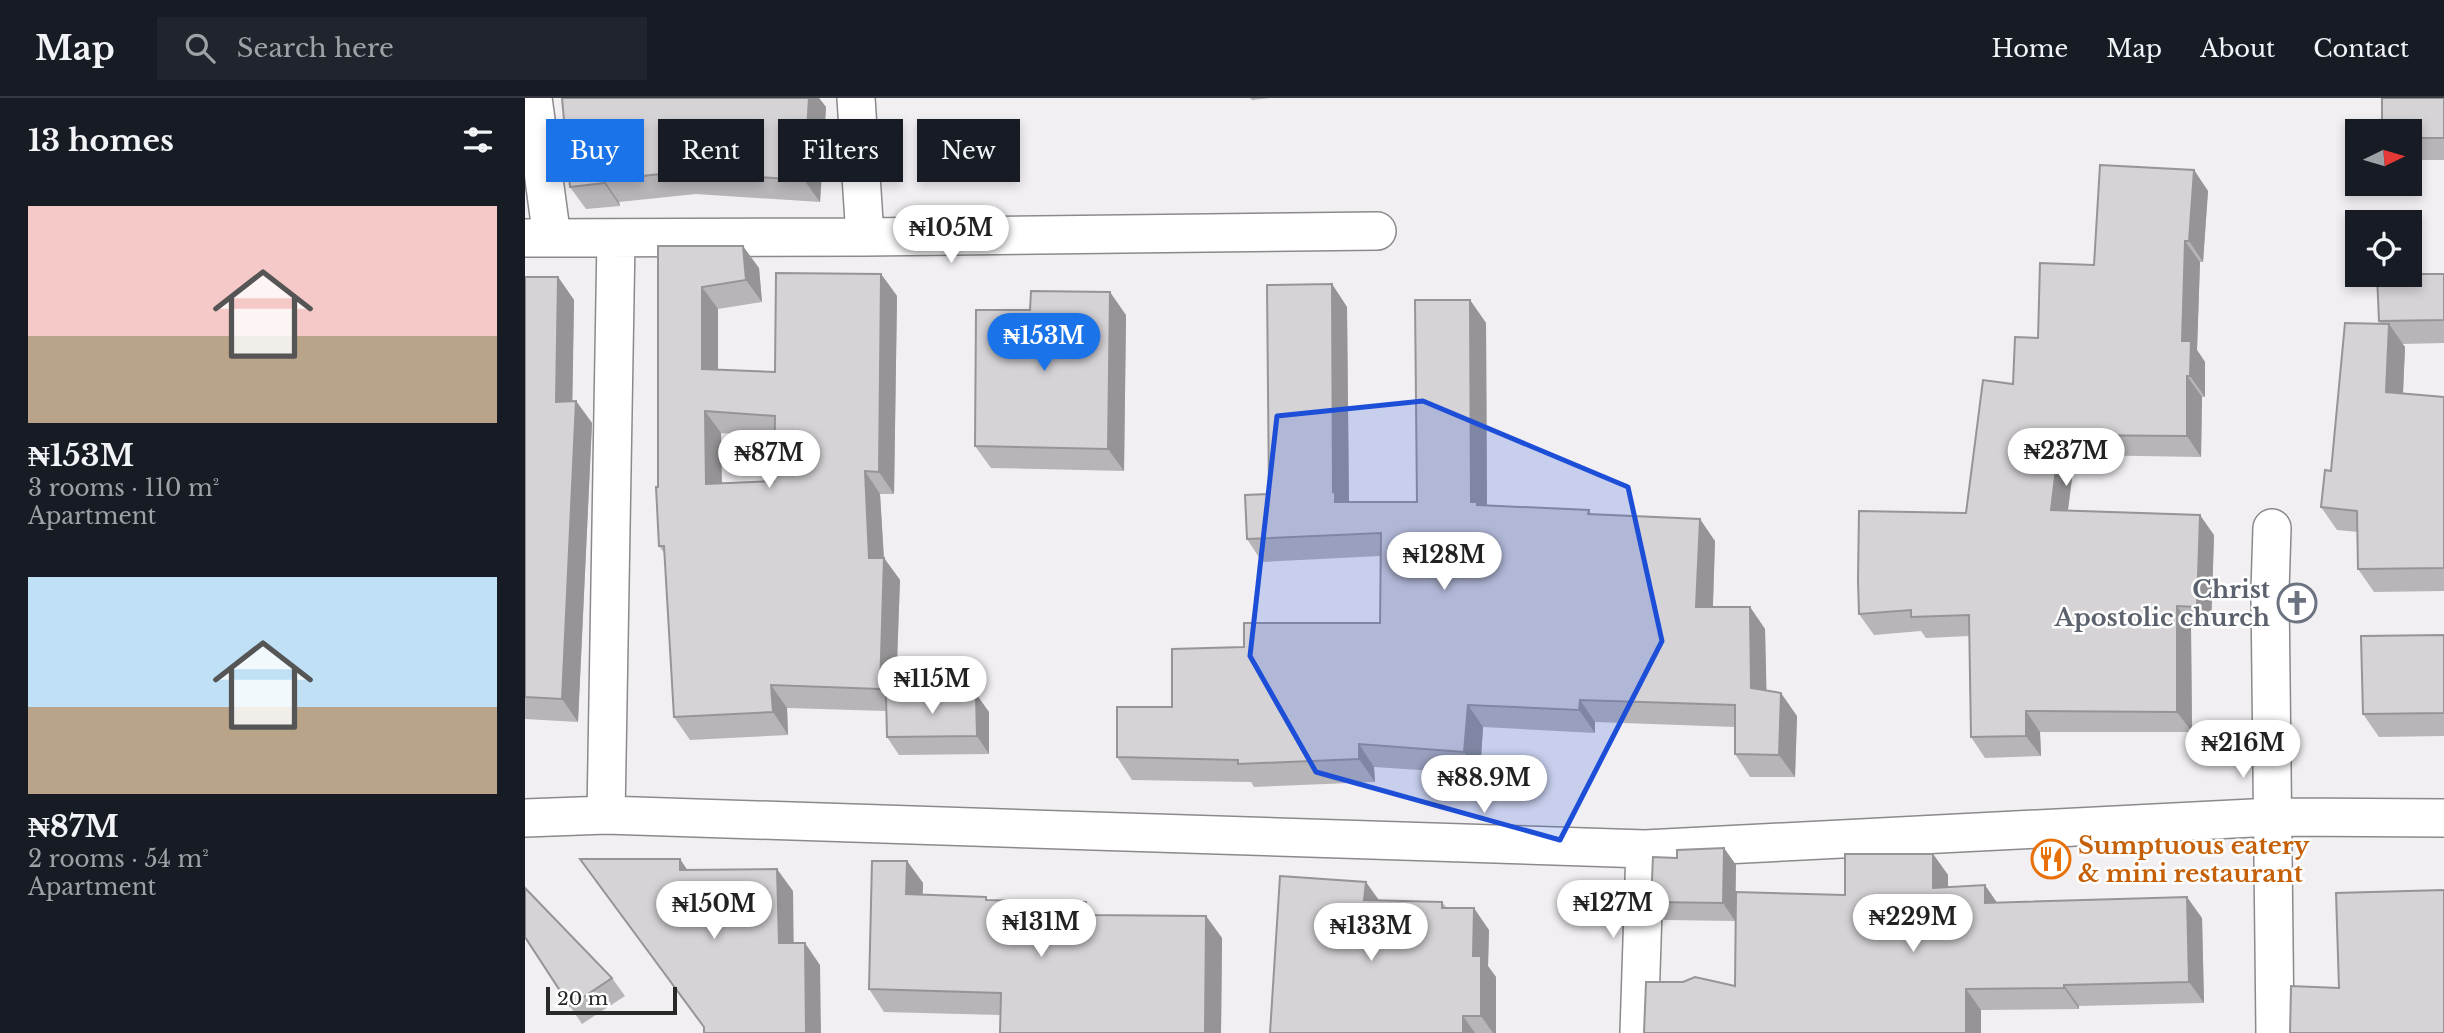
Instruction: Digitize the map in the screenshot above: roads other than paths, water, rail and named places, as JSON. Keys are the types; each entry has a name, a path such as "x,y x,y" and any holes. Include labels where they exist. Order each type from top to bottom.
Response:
{"street":[{"path":"533,98 538,238 1377,231"},
{"path":"856,98 865,237"},
{"path":"606,815 616,239"},
{"path":"2272,528 2270,591 2275,1033"},
{"path":"525,818 606,815 1645,849 2272,817 2444,818"},
{"path":"1639,1033 1645,849"}],"place":[{"name":"Christ Apostolic church","path":"2297,603"},
{"name":"Sumptuous eatery & mini restaurant","path":"2051,859"}]}
